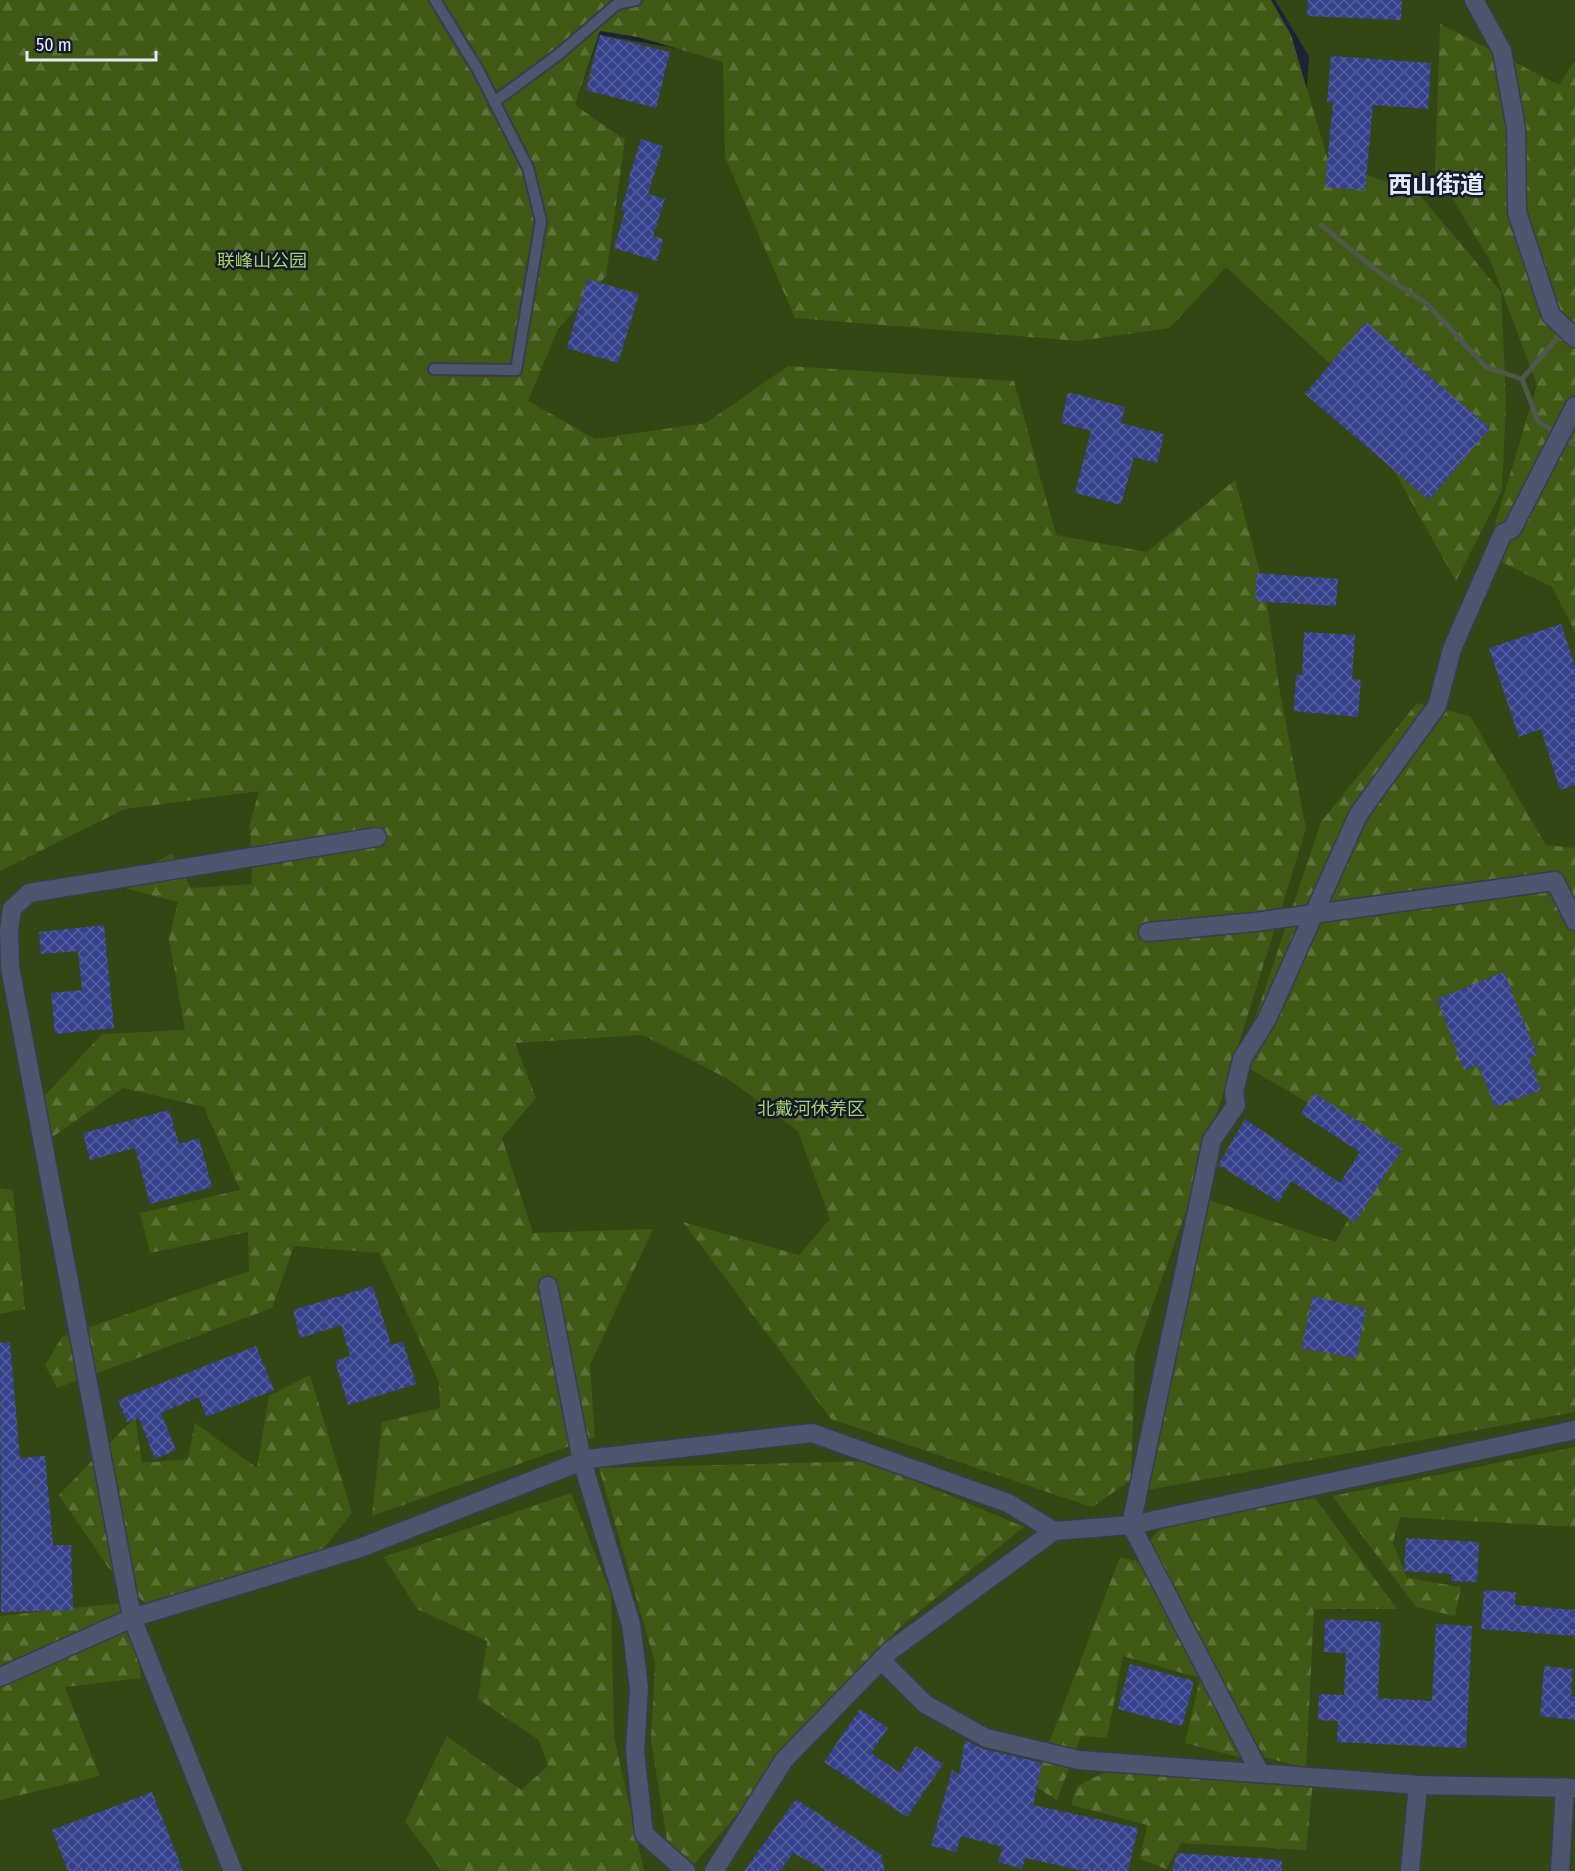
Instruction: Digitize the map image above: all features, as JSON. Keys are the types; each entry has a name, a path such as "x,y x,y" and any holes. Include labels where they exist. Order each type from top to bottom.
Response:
{"street":[{"path":"1474,0 1502,51 1516,128 1517,212 1551,315 1575,338"},
{"path":"1260,1773 1131,1525 1212,1140 1236,1105 1234,1092 1242,1059 1267,1019 1358,815 1437,706 1452,649 1503,533 1512,529 1575,406"},
{"path":"233,1871 132,1618 10,967 9,930 12,909 29,893 377,837"},
{"path":"1148,932 1255,922 1556,881 1575,921"},
{"path":"548,1286 582,1461 631,1624 639,1688 635,1751 644,1834 686,1871"},
{"path":"714,1871 784,1760 890,1651 1054,1531 1131,1525 1575,1430"},
{"path":"0,1677 132,1618 360,1548 582,1461 812,1433 1008,1503 1054,1531"},
{"path":"881,1660 925,1704 986,1738 1079,1760 1418,1785 1570,1788 1560,1871"},
{"path":"1410,1871 1418,1785"}],"lane":[{"path":"434,369 516,370 541,222 528,168 494,102 435,0"},
{"path":"494,102 559,54 617,4 636,0"}],"green space":[{"name":"北戴河休养区","path":"0,0 596,28 575,105 600,35 1302,157 1309,56 1275,0 1575,0 1575,1871 0,1871"},
{"name":"联峰山公园","path":"0,0 1271,0 1291,35 1328,160 1419,194 1501,292 1506,401 1502,490 1456,581 1338,371 1226,267 1170,328 1078,341 795,318 725,157 723,62 638,37 600,31 575,105 625,140 606,276 558,329 528,401 595,439 706,423 788,366 1014,381 1056,535 1147,552 1235,480 1266,595 1279,687 1306,829 1189,1203 1135,1354 1131,1480 1092,1507 831,1419 683,1222 799,1255 830,1219 798,1131 730,1080 643,1035 515,1043 536,1098 502,1138 533,1233 653,1229 590,1365 595,1437 372,1516 382,1422 440,1408 439,1382 379,1253 294,1246 272,1308 57,1388 45,1365 62,1337 249,1271 248,1232 150,1253 140,1213 240,1190 204,1107 123,1088 48,1140 26,1116 102,1034 185,1030 169,939 178,902 116,886 172,853 191,888 252,884 250,824 259,791 125,809 0,871"},
{"path":"1440,24 1559,85 1575,60 1575,632 1552,587 1486,554 1537,385 1491,262 1435,170"},
{"path":"1417,703 1470,716 1546,845 1575,848 1575,1412 1136,1492 1148,1397 1169,1344 1200,1197 1335,1242 1389,1150 1240,1063 1321,822"},
{"path":"0,1188 13,1190 25,1309 0,1314"},
{"path":"310,1375 352,1513 308,1568 153,1611 108,1567 59,1495 135,1417 142,1463 188,1459 195,1423 257,1468 269,1396"},
{"path":"1575,1447 1575,1527 1400,1517 1393,1543 1407,1578 1461,1587 1455,1616 1416,1607 1332,1496"},
{"path":"868,1461 1024,1527 900,1627 688,1871 672,1871 651,1740 655,1663 599,1468"},
{"path":"571,1493 611,1594 614,1737 644,1871 442,1871 405,1822 447,1736 521,1790 548,1766 539,1740 478,1699 487,1641 417,1609 384,1557"},
{"path":"1315,1498 1397,1609 1314,1609 1306,1768 1264,1757 1148,1543 1166,1522"},
{"path":"1120,1557 1140,1562 1250,1760 1185,1743 1200,1678 1123,1656 1107,1738 1081,1736 1057,1800 1033,1785"},
{"path":"130,1602 141,1678 65,1687 100,1776 0,1800 0,1616"},
{"path":"1116,1767 1313,1781 1306,1850 1181,1843 1166,1869 1140,1859 1147,1825 1071,1805 1077,1786"}],"building":[{"path":"1308,0 1402,0 1401,20 1307,16"},
{"path":"600,35 670,52 656,108 586,90"},
{"path":"1331,56 1431,63 1428,109 1373,105 1365,190 1325,187 1333,102 1327,102"},
{"path":"641,139 663,146 648,194 665,199 653,236 663,239 657,261 614,248 625,211 621,210 630,181 628,180"},
{"path":"587,279 639,294 618,363 567,348"},
{"path":"1366,322 1490,428 1429,500 1305,394"},
{"path":"1068,392 1125,407 1121,423 1164,434 1157,463 1134,457 1121,505 1075,493 1091,431 1061,423"},
{"path":"1257,573 1338,579 1336,606 1255,601"},
{"path":"1561,624 1575,666 1575,785 1560,790 1541,729 1519,737 1489,648"},
{"path":"1304,632 1355,635 1352,679 1361,680 1358,717 1294,711 1296,675 1302,675"},
{"path":"104,925 114,1028 55,1034 51,993 82,990 78,951 41,954 39,932"},
{"path":"1504,972 1537,1055 1529,1058 1541,1090 1495,1107 1478,1065 1464,1070 1437,999"},
{"path":"1314,1093 1402,1149 1355,1222 1291,1181 1279,1202 1218,1165 1245,1119 1340,1183 1360,1152 1301,1114"},
{"path":"169,1110 179,1144 199,1138 212,1187 150,1204 135,1148 90,1160 83,1133"},
{"path":"373,1286 391,1345 403,1342 416,1384 348,1405 335,1361 350,1356 341,1325 300,1338 293,1310"},
{"path":"1313,1296 1366,1309 1356,1358 1301,1348"},
{"path":"10,1342 20,1458 45,1456 53,1545 71,1545 73,1610 1,1612 0,1343"},
{"path":"256,1346 274,1390 206,1417 199,1397 161,1413 176,1450 155,1459 139,1418 127,1422 118,1400"},
{"path":"1406,1538 1479,1542 1477,1582 1451,1581 1451,1574 1404,1571"},
{"path":"1484,1590 1516,1592 1515,1605 1575,1610 1575,1636 1481,1629"},
{"path":"1325,1619 1381,1622 1378,1698 1432,1701 1436,1624 1472,1626 1466,1748 1337,1742 1338,1721 1318,1720 1319,1694 1344,1695 1346,1653 1324,1652"},
{"path":"1130,1664 1194,1681 1182,1726 1118,1709"},
{"path":"1544,1666 1573,1669 1571,1696 1575,1696 1575,1720 1540,1716"},
{"path":"860,1709 888,1728 871,1753 899,1772 916,1746 943,1764 907,1817 824,1762"},
{"path":"965,1740 983,1749 1042,1763 1033,1805 1138,1828 1128,1871 1084,1871 1025,1858 1022,1869 998,1862 1003,1847 961,1836 956,1852 931,1846 952,1770 959,1775"},
{"path":"152,1792 183,1871 68,1871 52,1830"},
{"path":"796,1799 881,1855 885,1871 827,1871 793,1853 780,1871 744,1871"},
{"path":"1177,1853 1282,1860 1282,1871 1172,1871"}],"waterway":[{"path":"1321,225 1380,273 1427,304 1486,367 1522,379 1538,421 1575,445"},
{"path":"1522,379 1553,343 1575,323"}],"district":[{"name":"西山街道","path":"1436,185"}]}
